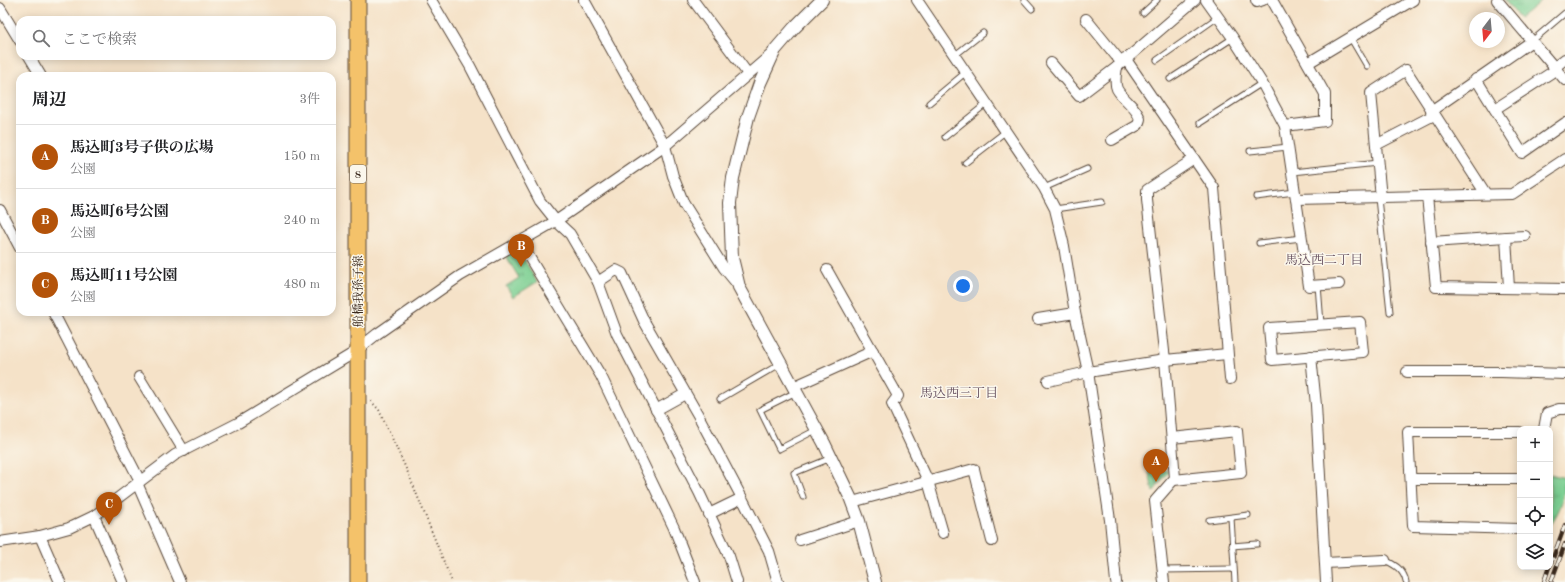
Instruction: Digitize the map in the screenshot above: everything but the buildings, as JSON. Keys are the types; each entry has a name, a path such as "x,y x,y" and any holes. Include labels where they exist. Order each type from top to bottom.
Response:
{"main road":[{"name":"船橋我孫子線","path":"358,0 358,582"}],"street":[{"path":"431,0 470,66 540,202 556,222 570,234 598,282 617,334 709,514 729,556 737,582"},
{"path":"584,0 665,146 673,176 684,204 724,268 739,287 831,458 852,502 859,521 875,582"},
{"path":"693,0 748,74"},
{"path":"0,542 40,536 69,528 94,516 175,455 238,423 352,354 460,276 556,222 665,146 775,50 794,28 822,0"},
{"path":"917,0 1044,188 1054,209 1064,246 1088,372 1110,520 1116,582"},
{"path":"1051,63 1079,96 1195,0"},
{"path":"1206,0 1262,83 1285,126 1309,286 1338,284"},
{"path":"1256,0 1257,2 1263,0"},
{"path":"1272,0 1325,94 1325,121 1285,126"},
{"path":"1308,63 1413,0"},
{"path":"1497,0 1565,80"},
{"path":"0,8 16,34"},
{"path":"1086,19 1121,62 1214,188 1230,379"},
{"path":"1376,145 1433,113 1476,79 1532,41"},
{"path":"739,287 732,258 730,232 730,203 733,178 748,116 760,82 775,50"},
{"path":"1495,109 1556,68 1565,59"},
{"path":"31,60 39,72"},
{"path":"1112,140 1138,125 1140,119 1138,112 1117,88 1115,80 1121,62"},
{"path":"1379,198 1378,163 1371,93 1406,70 1486,194"},
{"path":"1476,79 1522,153 1565,123"},
{"path":"1164,582 1155,502 1175,478 1165,360 1147,190 1194,159"},
{"path":"1296,196 1379,198 1512,194 1565,159"},
{"path":"1427,196 1436,287 1565,289"},
{"path":"0,210 16,240"},
{"path":"1432,242 1525,236"},
{"path":"1506,237 1509,288"},
{"path":"520,242 601,376 674,528 695,582"},
{"path":"598,282 616,270 622,273 644,321 742,498 769,551 778,582"},
{"path":"827,270 898,396 892,404 928,482 943,533"},
{"path":"1038,319 1076,313"},
{"path":"55,316 138,482 180,582"},
{"path":"1360,322 1363,352 1311,356 1272,360 1269,328 1360,322"},
{"path":"794,389 873,351"},
{"path":"1048,381 1088,372 1165,360 1227,354"},
{"path":"1311,356 1316,405 1326,582"},
{"path":"1407,372 1565,374"},
{"path":"139,377 184,451"},
{"path":"656,410 685,394"},
{"path":"1545,426 1547,413 1559,409 1565,410"},
{"path":"1172,438 1237,431 1241,473 1174,480"},
{"path":"1517,432 1408,432 1413,526 1517,529"},
{"path":"852,502 974,469 992,540"},
{"path":"1410,478 1517,479"},
{"path":"709,514 742,498"},
{"path":"94,516 124,582"},
{"path":"800,540 859,521"},
{"path":"40,536 60,582"},
{"path":"1325,563 1385,560"}],"lane":[{"path":"1024,0 1032,9"},
{"path":"1143,13 1157,0"},
{"path":"1532,41 1565,13"},
{"path":"1157,60 1218,17"},
{"path":"954,56 983,32"},
{"path":"1350,37 1367,66"},
{"path":"1170,79 1233,38"},
{"path":"929,103 965,73"},
{"path":"1200,123 1262,83"},
{"path":"945,136 986,104"},
{"path":"965,163 1005,132"},
{"path":"1250,151 1288,148"},
{"path":"1292,172 1378,163"},
{"path":"1044,188 1087,169"},
{"path":"1256,197 1296,196"},
{"path":"1379,198 1390,312"},
{"path":"1054,209 1102,202"},
{"path":"1259,243 1302,238"},
{"path":"1318,285 1321,324"},
{"path":"720,399 780,364"},
{"path":"794,389 760,410 779,449 816,430"},
{"path":"803,497 794,473 831,458"},
{"path":"1209,520 1248,515"},
{"path":"1231,518 1235,582"},
{"path":"1232,546 1257,544"},
{"path":"1385,560 1398,567 1405,576 1406,582"},
{"path":"1162,570 1233,569"}],"path":[{"path":"358,388 379,410 409,475 452,582"}],"green space":[{"path":"1504,0 1542,0 1520,18"},
{"path":"512,253 522,256 537,282 513,297 506,286 519,278 506,256"},
{"path":"1170,470 1153,492 1149,472"},
{"path":"1553,475 1565,478 1562,503 1553,520"}],"railway":[{"path":"1553,558 1565,525"},
{"path":"1551,582 1565,544"},
{"path":"1544,582 1548,570"}],"place":[{"name":"馬込町6号公園","path":"521,267"},
{"name":"馬込町3号子供の広場","path":"1156,482"},
{"name":"馬込町11号公園","path":"109,525"}],"district":[{"name":"馬込西二丁目","path":"1324,259"},
{"name":"馬込西三丁目","path":"959,392"}]}
